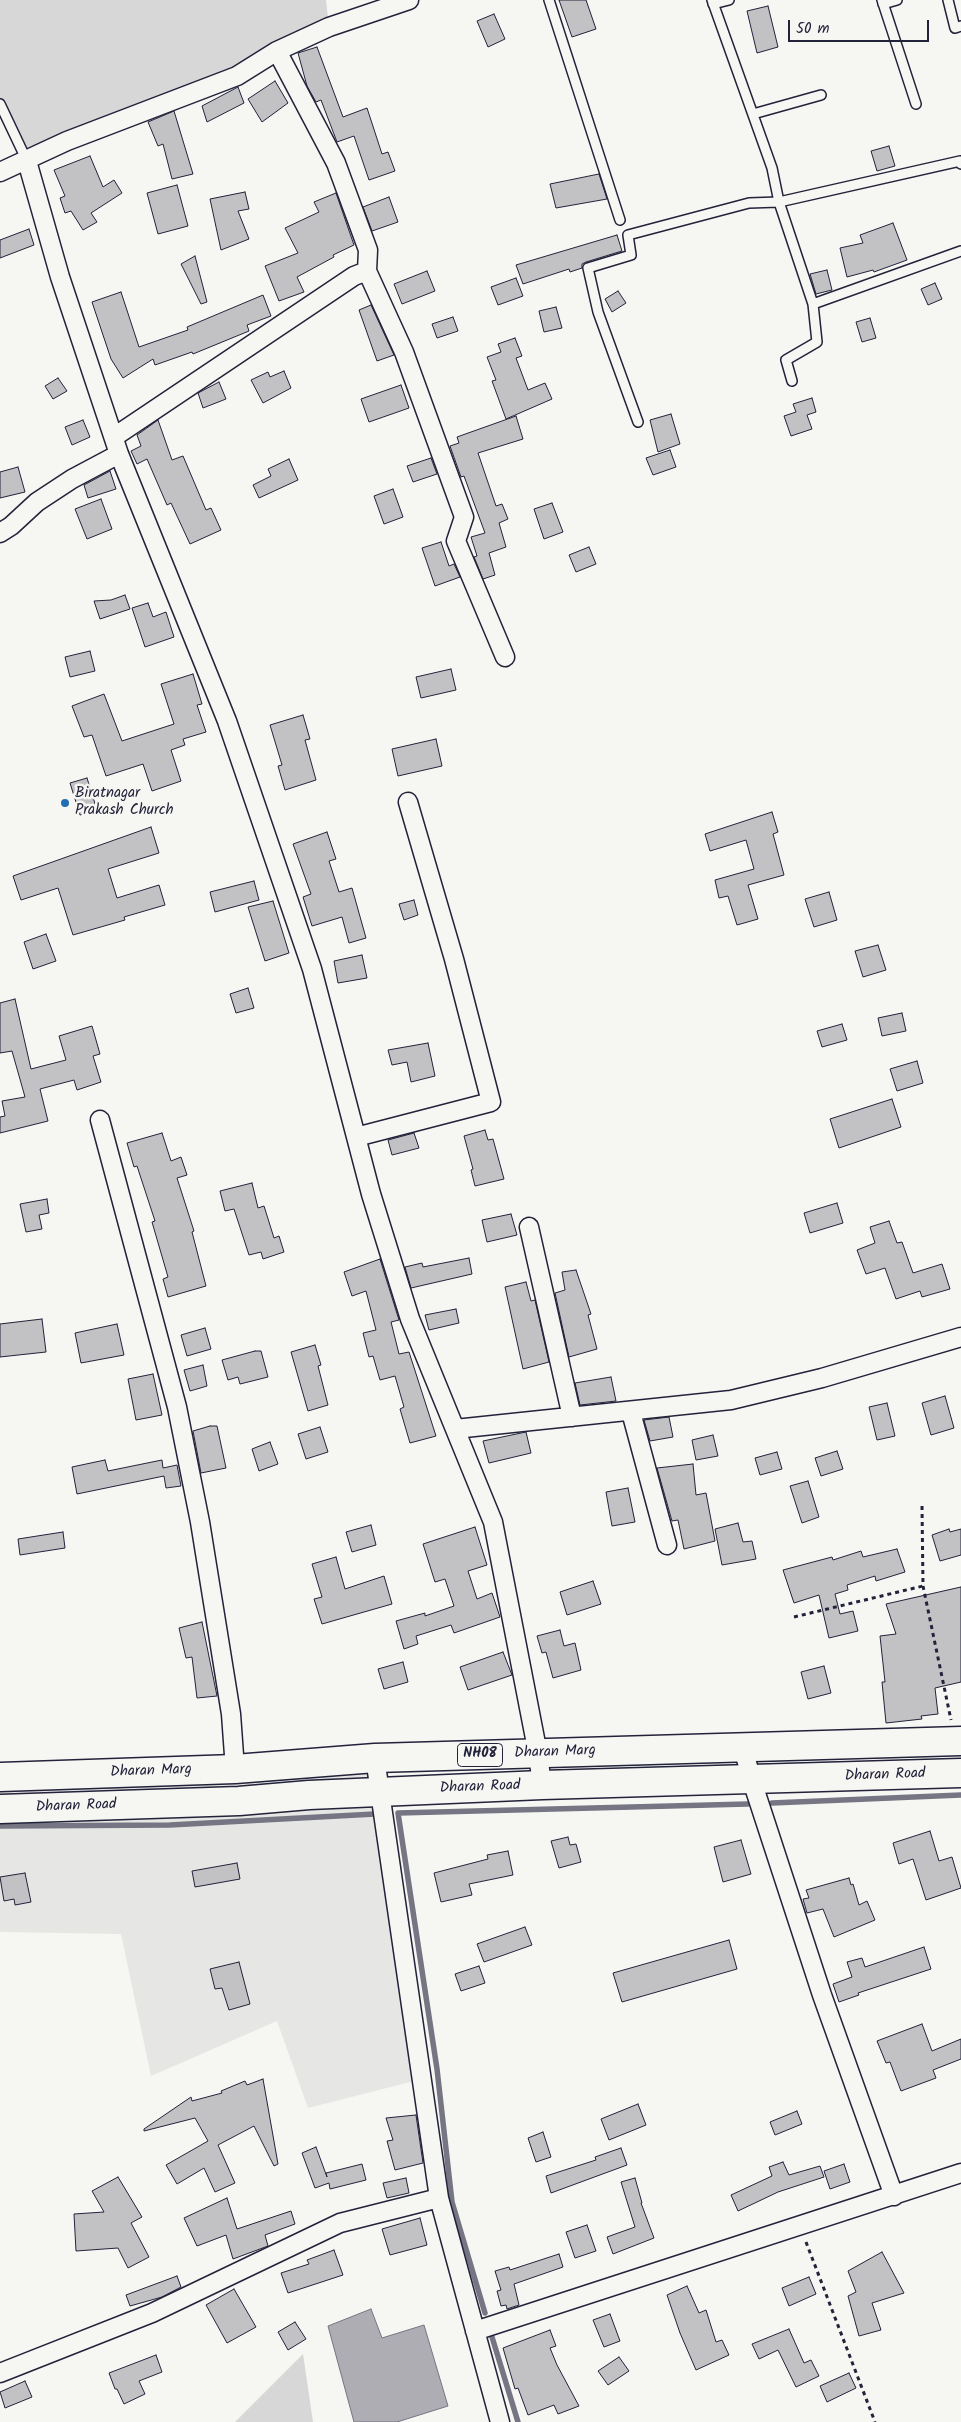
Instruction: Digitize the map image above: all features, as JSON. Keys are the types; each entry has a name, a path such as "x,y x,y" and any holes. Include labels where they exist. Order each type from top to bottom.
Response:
{"main road":[{"name":"Dharan Marg","path":"0,1777 235,1769 375,1758 958,1741"},
{"name":"Dharan Road","path":"0,1809 240,1801 378,1792 542,1785 961,1773"}],"street":[{"path":"0,172 92,131 237,76 277,51 329,27 409,0"},
{"path":"277,51 336,164 368,250 367,271 404,352 464,517 456,541 505,657"},
{"path":"28,161 60,277 116,445 227,721 312,969 371,1194 410,1319 493,1522 538,1754 542,1785"},
{"path":"0,533 11,526 37,502 72,479 116,445 354,276 367,271"},
{"path":"356,1137 491,1102 454,958 408,802"},
{"path":"100,1120 177,1407 200,1522 230,1704 235,1769"},
{"path":"529,1227 572,1417"},
{"path":"455,1429 731,1400 822,1378 961,1337"},
{"path":"631,1412 667,1545"},
{"path":"743,1748 822,1995 894,2196"},
{"path":"375,1758 378,1792 439,2198 500,2422"},
{"path":"475,2331 961,2173"},
{"path":"0,2373 152,2313 340,2223 439,2198"}],"lane":[{"path":"549,0 620,220"},
{"path":"728,0 713,2 772,168 779,202 813,304 817,342 786,360 792,381"},
{"path":"897,0 883,2 916,104"},
{"path":"948,0 955,28 961,26"},
{"path":"753,114 821,95"},
{"path":"0,104 28,161"},
{"path":"638,422 598,312 588,268 631,255 628,235 749,202 779,202 960,161 961,164"},
{"path":"813,304 961,251"}],"path":[{"path":"922,1506 923,1586 958,1741"},
{"path":"794,1617 923,1586"},
{"path":"799,2225 875,2422"}],"shaded area":[{"path":"0,0 326,0 329,27 27,161 0,105"},
{"path":"375,1758 422,2079 308,2108 277,2021 151,2076 121,1934 0,1932 0,1777"},
{"path":"371,2309 382,2338 424,2325 448,2406 397,2422 354,2422 328,2326"},
{"path":"303,2354 313,2422 235,2422"}],"building":[{"path":"559,0 586,0 596,29 572,37"},
{"path":"768,6 778,47 757,53 747,11"},
{"path":"494,14 505,39 488,47 477,21"},
{"path":"317,47 343,117 367,108 382,154 388,152 395,171 369,180 354,136 337,142 321,100 316,102 307,86 298,53"},
{"path":"275,81 288,103 262,122 248,99"},
{"path":"238,87 244,103 207,122 202,106"},
{"path":"174,111 193,174 172,179 163,144 158,146 148,122"},
{"path":"889,146 895,166 877,171 871,151"},
{"path":"90,156 103,187 114,180 122,193 91,213 97,222 83,230 71,211 65,213 60,198 65,196 54,170"},
{"path":"599,174 607,199 556,208 550,184"},
{"path":"177,185 188,226 158,234 147,193"},
{"path":"245,192 249,209 238,211 249,239 221,250 210,199"},
{"path":"336,193 354,245 333,255 334,257 297,277 304,292 279,301 265,266 298,253 285,228 319,212 314,202"},
{"path":"389,197 398,222 372,231 363,207"},
{"path":"893,223 907,260 874,272 873,270 847,277 840,248 863,243 860,235"},
{"path":"29,229 34,245 0,258 0,240"},
{"path":"617,235 622,251 586,262 582,264 582,268 570,272 569,269 523,284 516,265"},
{"path":"195,256 207,302 201,304 181,264"},
{"path":"827,270 832,290 816,294 810,274"},
{"path":"427,271 435,291 402,304 394,284"},
{"path":"516,278 523,296 498,305 491,287"},
{"path":"935,283 942,299 928,305 921,289"},
{"path":"618,291 626,303 612,312 605,299"},
{"path":"121,292 139,347 188,330 187,327 263,295 271,316 247,325 249,331 193,354 192,352 155,365 153,359 123,378 111,359 92,302"},
{"path":"371,305 394,355 377,361 359,310"},
{"path":"556,307 562,328 544,332 539,311"},
{"path":"453,317 458,331 437,338 432,324"},
{"path":"870,318 876,338 862,342 856,322"},
{"path":"515,338 522,356 516,358 528,390 545,383 552,399 506,419 492,381 496,380 487,357 501,352 498,344"},
{"path":"284,371 291,388 263,403 251,380 268,372 270,377"},
{"path":"58,378 67,391 53,399 45,386"},
{"path":"219,382 226,399 203,408 198,393"},
{"path":"401,385 409,408 369,422 361,399"},
{"path":"812,398 816,412 807,415 812,429 791,436 784,416 796,412 793,404"},
{"path":"671,414 680,444 658,452 650,420"},
{"path":"516,416 523,439 478,453 496,506 502,504 508,519 499,523 506,547 489,553 495,575 483,579 474,557 477,556 471,537 485,533 464,476 461,477 450,446 459,443 457,437"},
{"path":"83,420 90,437 72,445 65,427"},
{"path":"158,420 172,460 183,456 206,510 211,508 221,530 190,544 171,503 167,505 147,459 137,464 131,451 141,446 137,435"},
{"path":"670,450 676,467 653,475 646,458"},
{"path":"431,458 437,474 413,482 407,466"},
{"path":"289,459 298,480 259,498 253,485 271,476 268,469"},
{"path":"18,467 25,492 0,498 0,472"},
{"path":"110,471 116,489 88,498 84,485"},
{"path":"393,489 403,517 384,524 374,496"},
{"path":"101,499 112,529 87,539 75,509"},
{"path":"552,503 563,532 544,539 534,509"},
{"path":"441,542 449,566 454,564 460,577 435,586 422,548"},
{"path":"589,547 596,564 576,572 569,555"},
{"path":"125,595 130,609 100,619 94,601 111,600"},
{"path":"148,603 153,617 166,612 174,637 145,647 132,608"},
{"path":"90,651 95,671 70,677 65,657"},
{"path":"451,669 456,690 421,698 416,677"},
{"path":"193,674 202,704 197,705 206,732 183,739 185,745 171,750 181,781 152,791 143,764 106,776 92,735 84,737 72,706 104,694 122,741 174,724 161,684"},
{"path":"303,715 310,739 305,740 316,780 285,790 278,766 282,765 270,725"},
{"path":"436,739 442,766 398,776 392,749"},
{"path":"87,778 97,810 80,815 70,783"},
{"path":"772,812 778,832 773,834 784,875 748,885 758,919 737,925 728,896 719,898 715,880 754,869 746,840 710,851 705,834"},
{"path":"151,827 159,853 108,869 117,898 159,885 165,905 124,917 125,920 73,935 58,888 21,900 13,876"},
{"path":"327,832 336,859 329,861 339,892 352,888 366,938 349,943 342,917 312,926 303,897 311,894 293,844"},
{"path":"254,881 259,900 215,912 210,892"},
{"path":"829,892 837,920 814,927 805,899"},
{"path":"414,900 418,915 404,920 399,904"},
{"path":"273,901 289,953 265,961 248,907"},
{"path":"46,934 56,961 33,969 24,942"},
{"path":"878,945 886,970 863,977 855,951"},
{"path":"362,955 367,978 338,983 334,961"},
{"path":"248,988 254,1008 236,1013 230,994"},
{"path":"15,999 31,1069 66,1060 59,1036 92,1026 100,1054 93,1056 101,1082 77,1090 74,1080 40,1089 48,1121 0,1133 0,1117 5,1116 2,1101 25,1097 12,1051 0,1053 0,1003"},
{"path":"902,1013 906,1031 882,1036 878,1018"},
{"path":"842,1024 847,1040 822,1047 817,1031"},
{"path":"428,1043 435,1076 411,1082 407,1062 392,1065 388,1050"},
{"path":"917,1061 923,1083 897,1091 890,1069"},
{"path":"892,1099 901,1127 839,1148 830,1119"},
{"path":"485,1130 488,1140 493,1139 504,1179 475,1186 471,1170 473,1169 464,1136"},
{"path":"162,1133 171,1161 181,1157 187,1175 177,1178 194,1231 192,1232 206,1286 168,1297 163,1279 168,1277 152,1222 155,1221 137,1166 134,1167 127,1143"},
{"path":"414,1133 419,1148 392,1155 388,1140"},
{"path":"252,1183 258,1208 264,1206 274,1238 279,1236 284,1252 263,1259 261,1252 249,1255 234,1209 225,1211 220,1191"},
{"path":"47,1199 49,1213 39,1215 42,1229 26,1232 20,1204"},
{"path":"837,1203 843,1223 810,1233 804,1213"},
{"path":"511,1214 517,1235 487,1242 482,1220"},
{"path":"889,1221 897,1243 902,1242 913,1273 942,1264 950,1289 922,1297 920,1291 896,1299 885,1268 866,1274 857,1250 875,1243 870,1227"},
{"path":"469,1258 472,1274 411,1288 405,1267 422,1263 423,1267"},
{"path":"380,1259 399,1320 391,1322 399,1354 409,1352 436,1436 410,1443 400,1409 404,1407 395,1376 380,1380 373,1356 369,1357 363,1333 376,1330 366,1291 352,1296 344,1272"},
{"path":"576,1270 591,1314 588,1315 597,1349 569,1357 555,1293 565,1290 562,1272"},
{"path":"526,1282 531,1301 535,1300 549,1362 523,1369 505,1287"},
{"path":"456,1309 459,1323 429,1330 425,1315"},
{"path":"42,1319 46,1352 0,1357 0,1324"},
{"path":"117,1324 124,1355 81,1363 75,1333"},
{"path":"205,1328 211,1349 187,1356 181,1335"},
{"path":"315,1345 321,1365 318,1366 328,1405 308,1411 291,1352"},
{"path":"261,1351 268,1377 240,1384 238,1377 228,1380 222,1360"},
{"path":"203,1365 207,1386 190,1391 184,1370"},
{"path":"153,1374 162,1415 136,1420 128,1379"},
{"path":"611,1377 616,1401 580,1405 575,1383"},
{"path":"945,1396 954,1428 931,1435 922,1403"},
{"path":"887,1403 895,1436 877,1440 869,1407"},
{"path":"669,1417 673,1437 650,1441 644,1420"},
{"path":"217,1426 226,1468 201,1473 193,1431"},
{"path":"320,1427 328,1452 306,1459 298,1434"},
{"path":"526,1432 531,1453 489,1463 483,1441"},
{"path":"713,1435 718,1456 696,1460 692,1440"},
{"path":"270,1442 278,1464 259,1471 252,1449"},
{"path":"837,1451 843,1469 821,1476 815,1458"},
{"path":"777,1452 782,1469 760,1475 755,1458"},
{"path":"105,1460 108,1471 162,1460 163,1468 177,1465 181,1486 166,1488 164,1476 77,1494 72,1467"},
{"path":"693,1464 696,1495 706,1493 715,1541 684,1549 678,1520 672,1521 657,1468"},
{"path":"808,1481 819,1517 802,1523 790,1486"},
{"path":"628,1488 635,1522 612,1526 606,1492"},
{"path":"738,1523 743,1542 752,1541 756,1559 722,1565 715,1529"},
{"path":"371,1525 376,1545 352,1552 346,1532"},
{"path":"475,1527 487,1565 468,1571 477,1599 492,1593 500,1617 454,1633 451,1625 416,1636 418,1644 404,1649 396,1621 425,1613 425,1616 454,1606 445,1579 435,1582 423,1544"},
{"path":"949,1529 950,1532 961,1529 961,1555 940,1561 932,1535"},
{"path":"63,1532 65,1548 20,1555 18,1539"},
{"path":"897,1549 905,1572 876,1581 875,1576 847,1585 848,1590 835,1594 840,1614 853,1611 858,1631 829,1638 819,1595 794,1603 783,1570 832,1557 833,1560 861,1551 863,1557"},
{"path":"336,1557 345,1589 384,1576 392,1604 322,1624 314,1599 322,1597 312,1564"},
{"path":"593,1581 601,1604 567,1615 560,1592"},
{"path":"961,1587 961,1682 935,1688 938,1714 921,1716 922,1719 886,1723 882,1682 885,1682 880,1636 896,1634 886,1604"},
{"path":"202,1622 217,1696 197,1698 192,1657 186,1658 179,1628"},
{"path":"560,1630 564,1646 575,1643 581,1670 553,1678 546,1652 542,1653 537,1636"},
{"path":"503,1652 512,1675 468,1690 460,1667"},
{"path":"403,1662 408,1682 384,1689 378,1669"},
{"path":"824,1666 831,1693 808,1699 801,1672"},
{"path":"930,1831 939,1861 952,1857 961,1888 926,1900 913,1859 899,1864 893,1843"},
{"path":"568,1837 570,1845 576,1844 581,1862 559,1868 551,1841"},
{"path":"741,1840 751,1874 723,1882 714,1847"},
{"path":"508,1851 513,1875 469,1884 472,1895 441,1902 434,1873 488,1859 487,1855"},
{"path":"237,1863 240,1879 195,1887 192,1871"},
{"path":"25,1873 31,1902 15,1905 14,1899 4,1901 0,1877"},
{"path":"849,1878 851,1885 853,1884 859,1905 867,1901 875,1920 834,1937 823,1909 807,1913 803,1899 809,1898 806,1890"},
{"path":"525,1927 532,1945 484,1962 477,1944"},
{"path":"729,1940 737,1969 622,2002 613,1973"},
{"path":"924,1947 931,1969 858,1993 859,1995 839,2002 833,1984 852,1977 847,1962 862,1958 865,1967"},
{"path":"239,1962 250,2004 229,2010 222,1988 215,1989 210,1969"},
{"path":"479,1966 485,1983 461,1991 455,1974"},
{"path":"922,2024 932,2051 961,2039 961,2059 933,2070 936,2078 901,2091 890,2062 886,2063 877,2041"},
{"path":"263,2079 278,2164 274,2166 254,2126 218,2145 235,2183 215,2192 204,2168 177,2184 166,2165 208,2141 195,2118 144,2131 144,2129 191,2097 192,2101 222,2093 221,2091 245,2081 247,2085"},
{"path":"638,2104 646,2125 609,2140 601,2119"},
{"path":"797,2111 802,2124 775,2135 770,2122"},
{"path":"416,2115 423,2163 395,2170 387,2141 393,2140 386,2118"},
{"path":"543,2132 551,2157 536,2162 528,2138"},
{"path":"316,2147 327,2177 326,2173 362,2164 366,2180 330,2189 329,2183 315,2188 302,2153"},
{"path":"621,2148 627,2165 551,2193 546,2176 596,2160 595,2157"},
{"path":"783,2162 789,2175 820,2166 824,2177 778,2192 738,2211 731,2195 772,2176 769,2167"},
{"path":"844,2164 850,2182 830,2189 824,2171"},
{"path":"118,2177 142,2217 131,2223 149,2257 128,2268 118,2248 76,2251 74,2214 104,2212 92,2191"},
{"path":"406,2178 409,2193 387,2198 383,2183"},
{"path":"635,2178 641,2203 654,2238 613,2254 607,2237 635,2227 621,2182"},
{"path":"227,2198 237,2229 291,2211 295,2224 265,2235 268,2246 233,2259 226,2235 197,2246 184,2218"},
{"path":"420,2218 427,2245 390,2255 382,2229"},
{"path":"587,2225 596,2251 575,2258 566,2232"},
{"path":"334,2250 343,2275 288,2293 281,2273 309,2264 307,2260"},
{"path":"882,2252 904,2293 872,2303 881,2330 859,2336 848,2296 856,2292 848,2271"},
{"path":"559,2254 563,2267 514,2284 519,2305 507,2309 506,2305 501,2306 497,2291 501,2290 495,2271 509,2267 510,2270"},
{"path":"177,2276 181,2287 162,2297 130,2306 126,2295"},
{"path":"809,2277 816,2294 789,2306 782,2288"},
{"path":"687,2286 699,2313 706,2310 716,2342 722,2340 729,2355 696,2370 680,2333 667,2295"},
{"path":"234,2289 256,2327 227,2343 206,2305"},
{"path":"610,2314 620,2341 604,2347 593,2320"},
{"path":"295,2322 306,2339 288,2350 278,2332"},
{"path":"789,2329 804,2363 811,2360 819,2376 796,2387 778,2350 759,2359 752,2344"},
{"path":"550,2330 556,2346 550,2348 579,2406 558,2414 554,2405 528,2415 518,2388 515,2389 503,2348"},
{"path":"156,2355 162,2372 139,2381 145,2394 124,2404 117,2389 115,2389 109,2373"},
{"path":"619,2357 629,2371 608,2385 598,2371"},
{"path":"849,2373 856,2388 827,2402 820,2386"},
{"path":"25,2381 32,2397 5,2408 0,2392"}],"waterway":[{"path":"772,1803 961,1795"},
{"path":"485,2313 452,2202 437,2069 398,1813 748,1804"},
{"path":"0,1826 170,1825 375,1814"},
{"path":"492,2337 518,2422"}],"place":[{"name":"Biratnagar Prakash Church","path":"65,803"}]}
